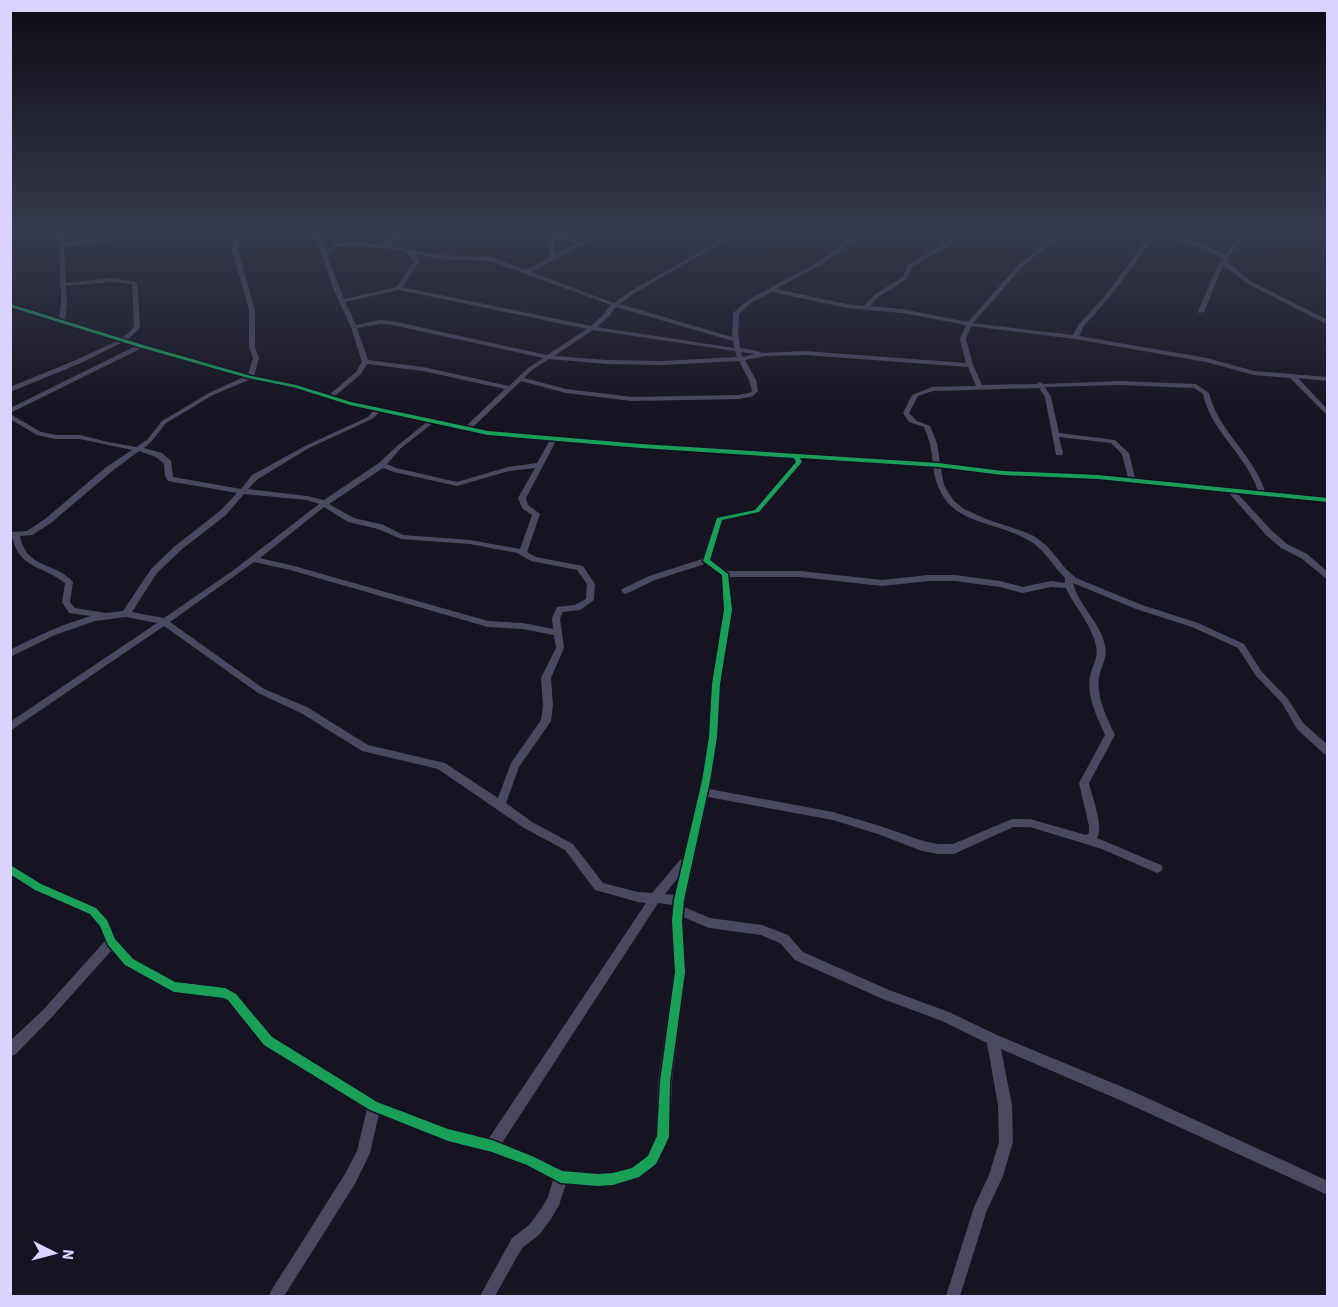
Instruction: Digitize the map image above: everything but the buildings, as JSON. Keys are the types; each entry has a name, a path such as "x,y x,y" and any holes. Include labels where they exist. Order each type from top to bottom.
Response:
{"street":[{"path":"62,321 63,290"},
{"path":"10,390 99,353 124,340 135,331 137,323 136,290"},
{"path":"246,290 252,310 252,347 256,358 250,377"},
{"path":"330,397 359,373 365,362 354,327 338,290"},
{"path":"342,301 390,290"},
{"path":"409,290 592,328 766,354 878,357 970,365"},
{"path":"577,290 590,297 735,340"},
{"path":"467,429 519,379 547,357 592,328 617,304 637,290"},
{"path":"519,379 566,391 632,399 739,398 752,395 755,391 755,384 735,340 736,313 772,290 984,327 1075,337 1207,360 1254,373 1328,380"},
{"path":"866,308 876,296 886,290"},
{"path":"979,386 963,339 970,323 999,290"},
{"path":"1075,337 1110,290"},
{"path":"1201,312 1211,290"},
{"path":"1264,290 1328,323"},
{"path":"10,305 250,377 467,429 554,439 938,465 1003,473 1132,481 1328,500"},
{"path":"10,313 21,309"},
{"path":"354,327 372,323 392,323 547,357 607,362 662,363 742,359 766,354"},
{"path":"10,411 141,346"},
{"path":"365,362 423,369 510,388"},
{"path":"1292,376 1328,414"},
{"path":"250,377 211,393 170,418 160,425 153,437 108,470 48,521 29,533 13,534 23,557 69,582 66,602 72,611 103,615 126,614 164,621 169,627 246,681 304,710 356,743 372,751 441,766 528,825 569,847 599,887 679,905 708,923 762,930 784,939 799,956 945,1016 1191,1124 1328,1188"},
{"path":"32,379 52,389"},
{"path":"1089,840 1094,826 1084,783 1110,735 1098,709 1094,681 1102,657 1102,648 1085,612 1052,554 1032,539 1011,529 971,517 952,505 941,486 936,449 927,426 909,420 907,409 915,395 921,391 979,386 1146,382 1186,385 1202,389 1221,429 1237,447 1259,479 1262,493"},
{"path":"1040,384 1048,397 1059,453"},
{"path":"126,614 154,571 178,548 223,513 259,473 307,447 370,418 378,409"},
{"path":"10,416 39,434 80,437 153,452 168,463 171,479 242,491 306,498 351,520 386,528 401,537 470,542 580,568 591,584 590,600 578,608 560,609 558,612 561,648 546,678 548,706 546,721 515,766 500,805"},
{"path":"10,727 252,560 324,506 334,495 382,465 399,447 433,420"},
{"path":"1056,435 1113,441 1125,453 1132,481"},
{"path":"523,553 536,514 525,506 522,498 554,439"},
{"path":"706,561 719,519 757,511 800,462 796,455"},
{"path":"382,465 394,471 457,484 507,469 539,465"},
{"path":"1230,490 1269,533 1284,546 1304,556 1328,577"},
{"path":"252,560 300,571 488,624 523,626 558,633"},
{"path":"706,561 725,574 800,574 882,583 928,578 955,578 1000,584 1023,590 1068,581 1222,635 1240,646 1266,683 1285,701 1300,726 1328,751"},
{"path":"625,591 668,572 706,561"},
{"path":"10,869 38,887 93,911 104,923 111,942 129,962 174,987 225,993 232,997 268,1041 374,1106 448,1134 492,1146 530,1161 561,1177 598,1180 635,1173 652,1160 663,1137 665,1082 680,972 679,905 687,860 704,792 713,737 716,684 728,610 724,585 725,574"},
{"path":"10,654 62,628 103,615"},
{"path":"704,792 833,816 922,846 938,849 954,849 1012,823 1041,825 1089,840 1157,868"},
{"path":"492,1146 655,898 687,860"},
{"path":"10,1050 53,1007 111,942"},
{"path":"953,1296 981,1207 988,1196 1006,1142 1006,1120 993,1039"},
{"path":"276,1296 350,1179 363,1153 374,1106"},
{"path":"487,1296 517,1243 534,1230 546,1214 554,1200 561,1177"}],"cycle path":[{"path":"10,305 250,377 294,386 350,403 488,433 641,446 938,465 1003,473 1098,477 1328,500"},
{"path":"10,869 38,887 93,911 104,923 111,942 129,962 174,987 225,993 232,997 268,1041 374,1106 448,1135 492,1146 530,1161 561,1177 598,1180 613,1179 635,1173 652,1160 663,1137 665,1082 680,972 677,921 679,900 706,781 713,737 716,684 728,610 725,574 706,561 719,519 757,511 799,462 796,455"}]}
